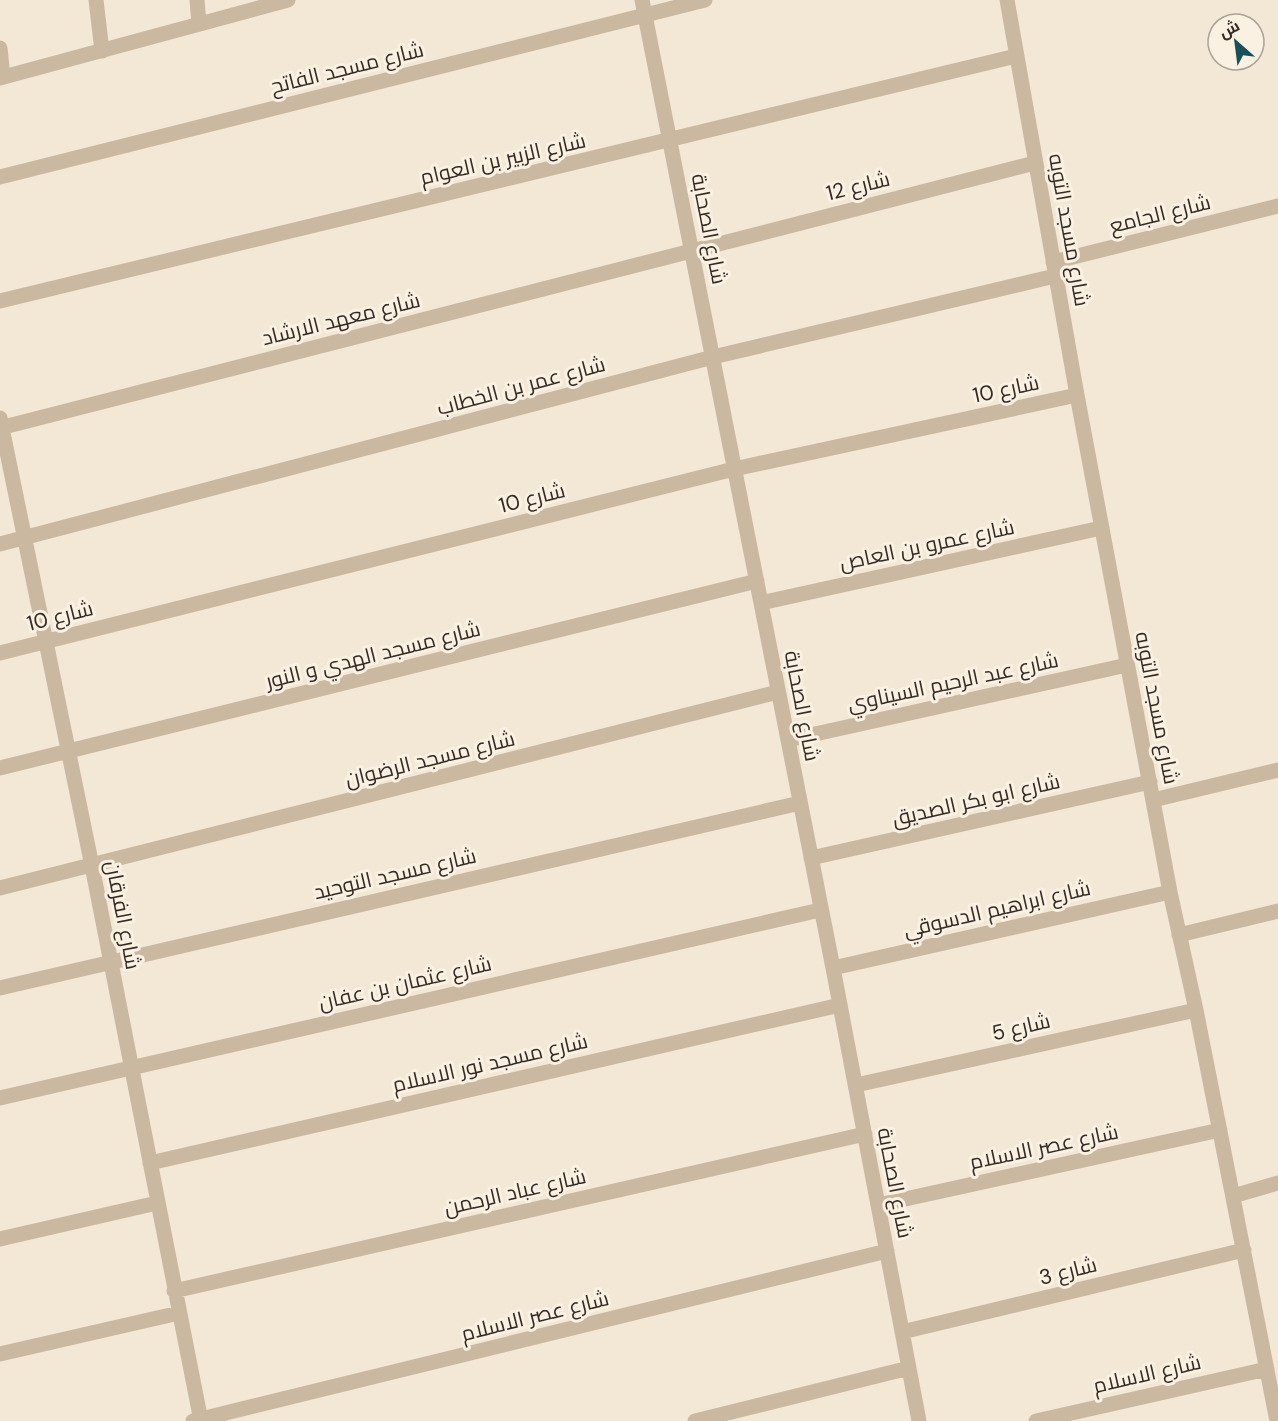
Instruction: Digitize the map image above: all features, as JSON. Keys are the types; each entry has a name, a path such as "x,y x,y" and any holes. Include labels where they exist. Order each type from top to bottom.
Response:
{"street":[{"path":"96,0 102,51"},
{"path":"197,0 199,24"},
{"path":"0,48 1,77 288,0"},
{"name":"شارع مسجد الفاتح","path":"0,177 644,7 705,0"},
{"name":"شارع مسجد التوبه","path":"1007,0 1101,528 1170,892 1196,1010 1277,1421"},
{"name":"شارع الصحابة","path":"644,7 920,1421"},
{"name":"شارع الزبير بن العوام","path":"0,301 1016,56"},
{"name":"شارع 12","path":"692,250 1035,163"},
{"name":"شارع الجامع","path":"1054,269 1278,206"},
{"name":"شارع معهد الارشاد","path":"1,425 692,250"},
{"name":"شارع عمر بن الخطاب","path":"0,544 1054,269"},
{"name":"شارع 10","path":"0,652 734,469 1077,396"},
{"name":"شارع الفرقان","path":"1,425 92,866 198,1420"},
{"name":"شارع عمرو بن العاص","path":"761,603 1101,528"},
{"name":"شارع مسجد الهدي و النور","path":"0,768 756,582"},
{"name":"شارع عبد الرحيم السيناوي","path":"788,740 1127,665"},
{"name":"شارع مسجد الرضوان","path":"0,888 778,692"},
{"path":"1153,800 1278,770"},
{"name":"شارع ابو بكر الصديق","path":"811,858 1150,782"},
{"name":"شارع مسجد التوحيد","path":"0,988 800,803"},
{"name":"شارع ابراهيم الدسوقي","path":"833,968 1170,892"},
{"name":"شارع عثمان بن عفان","path":"0,1098 820,910"},
{"path":"1179,935 1278,911"},
{"name":"شارع مسجد نور الاسلام","path":"150,1163 840,1005"},
{"name":"شارع 5","path":"856,1085 1196,1010"},
{"name":"شارع عصر الاسلام","path":"878,1205 1220,1131"},
{"name":"شارع عباد الرحمن","path":"174,1291 865,1134"},
{"path":"1233,1196 1278,1183"},
{"path":"0,1239 158,1203"},
{"name":"شارع 3","path":"902,1332 1244,1250"},
{"name":"شارع عصر الاسلام","path":"198,1420 887,1251"},
{"path":"0,1354 179,1313"},
{"path":"695,1421 909,1368"},
{"name":"شارع الاسلام","path":"1036,1421 1267,1369"}]}
